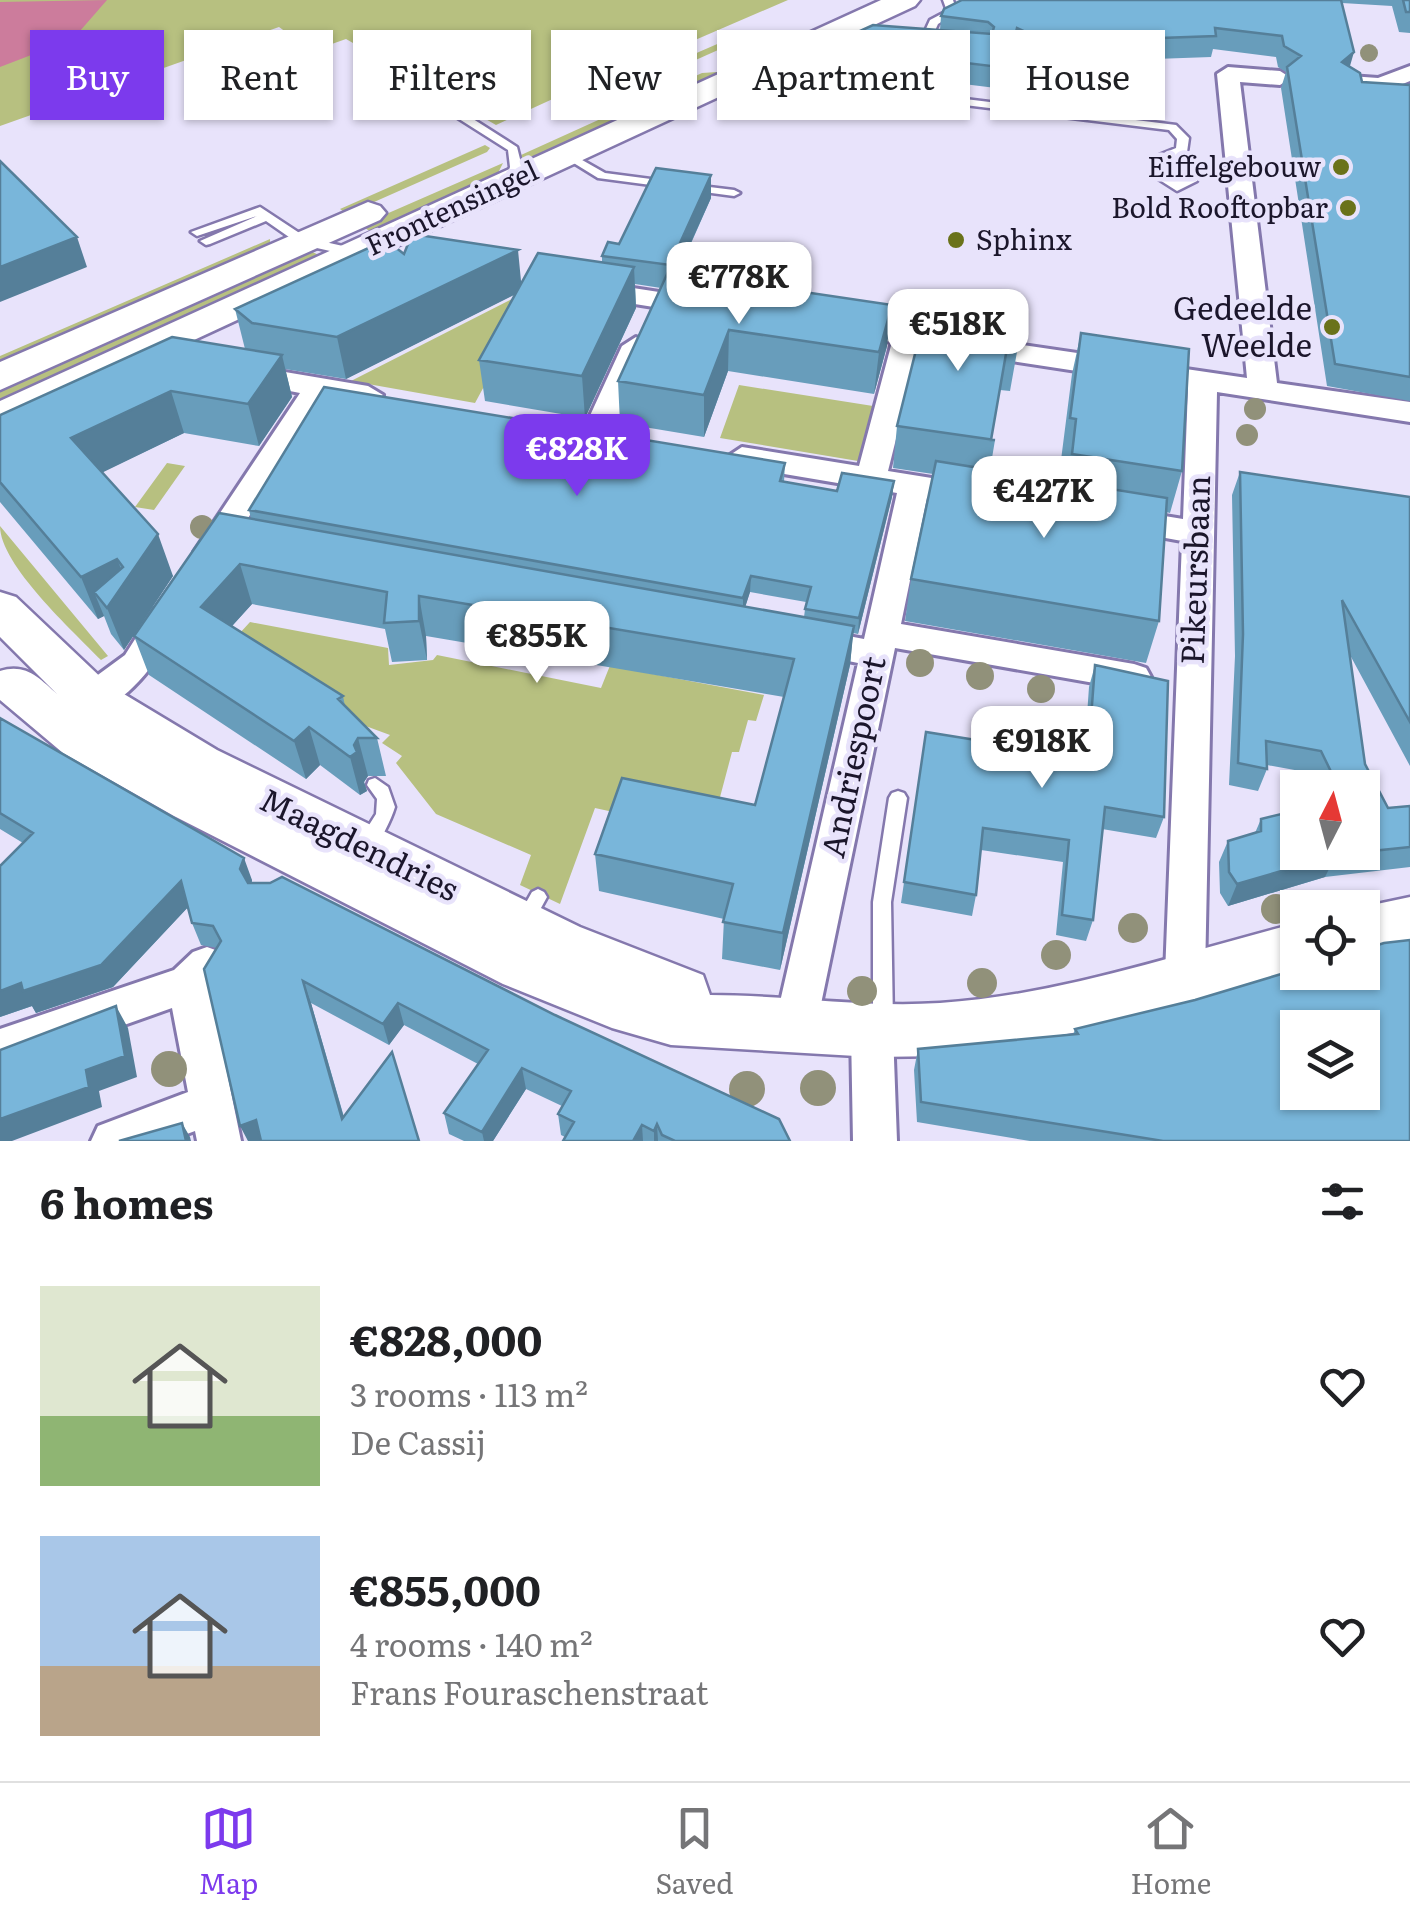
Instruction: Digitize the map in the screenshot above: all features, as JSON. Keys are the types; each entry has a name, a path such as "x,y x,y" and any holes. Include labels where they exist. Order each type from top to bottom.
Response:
{"main road":[{"name":"Frontensingel","path":"834,30 905,0"},
{"name":"Frontensingel","path":"0,377 303,241 512,165 717,81"},
{"name":"Frontensingel","path":"0,417 131,356 379,251 512,165 568,155 717,84"},
{"name":"Maagdendries","path":"0,610 36,689 199,764 323,864 521,926 635,977 775,1025 878,1032 948,1028 1045,1014 1280,952"},
{"path":"1380,927 1410,921"}],"street":[{"path":"1367,109 1355,83 1381,85 1410,73"},
{"path":"1263,390 1228,74 1280,78"},
{"path":"559,284 726,310"},
{"path":"597,433 657,300"},
{"path":"816,323 1407,412"},
{"path":"870,478 908,336"},
{"path":"131,356 396,400"},
{"name":"Pikeursbaan","path":"1185,976 1188,758 1203,381"},
{"path":"36,689 137,664 318,387"},
{"path":"560,427 636,440"},
{"path":"714,452 1006,501"},
{"name":"Andriespoort","path":"775,1025 879,643 914,486"},
{"path":"1082,514 1198,533"},
{"path":"221,535 256,542"},
{"path":"782,637 879,643 1191,688"},
{"path":"0,1049 197,974 215,1123 113,1141"},
{"path":"875,1141 878,1032"}],"lane":[{"path":"932,30 934,22 952,12 948,0"},
{"path":"970,97 1165,126 1183,136 1178,152"},
{"path":"461,120 512,165"},
{"path":"1178,152 1192,162 1192,170 1191,181 1177,188 1162,177 1162,158 1178,152"},
{"path":"568,155 602,176 734,193"},
{"path":"201,237 267,216 303,241 379,251"},
{"path":"323,864 387,809 386,796 375,784"},
{"path":"878,1032 882,902 898,798"}],"green space":[{"path":"0,0 788,0 697,39 697,30 551,30 551,100 531,109 531,30 353,30 353,43 346,39 333,44 333,30 184,30 184,61 164,68 164,30 30,30 30,115 0,126"},
{"path":"717,44 717,50 697,59 697,53"},
{"path":"717,72 717,76 697,85 697,75"},
{"path":"598,120 620,120 525,163 521,155"},
{"path":"485,145 490,148 487,152 347,214 340,209"},
{"path":"503,163 496,177 379,238 361,225"},
{"path":"270,239 270,245 0,366 0,356"},
{"path":"308,250 321,256 0,409 0,387"},
{"path":"518,296 532,298 475,403 351,381"},
{"path":"739,385 873,406 858,461 720,438"},
{"path":"167,463 185,466 154,510 135,507"},
{"path":"0,526 108,656 101,660 40,597 12,559"},
{"path":"250,622 388,648 389,665 433,660 437,655 601,688 623,633 642,672 764,695 756,721 748,720 739,752 732,752 715,816 723,836 595,808 560,904 520,885 531,855 436,814 396,763 402,756 382,743 390,735 352,721 228,646"}],"shaded area":[{"path":"107,0 81,30 30,30 30,55 0,67 0,2"}],"building":[{"name":"Eiffelgebouw","path":"962,0 1341,0 1354,52 1342,62 1360,73 1362,82 1410,85 1410,377 1335,364 1287,67 1301,56 1284,46 1282,36 1215,28 1216,36 1165,38 1165,30 993,30 988,22 941,16 944,9"},
{"path":"1403,0 1410,0 1410,12 1406,12"},
{"name":"Eiffelgebouw","path":"873,25 939,30 862,30"},
{"name":"Eiffelgebouw","path":"970,32 990,34 990,66 970,63"},
{"path":"0,161 77,237 0,267"},
{"path":"656,168 711,175 670,265 602,256 608,242 619,244"},
{"path":"412,234 518,250 337,337 252,323 235,309 386,240 404,254"},
{"path":"538,253 634,267 582,376 479,360"},
{"path":"668,272 892,305 879,352 729,330 704,395 618,381"},
{"path":"926,310 1022,324 1017,350 1007,348 991,439 897,426"},
{"path":"1081,333 1189,349 1182,471 1072,454 1076,419 1070,418"},
{"path":"172,337 282,355 248,404 171,391 71,438 158,534 107,608 94,592 123,567 117,559 81,577 0,482 0,415"},
{"path":"324,387 785,463 780,481 837,491 842,473 894,481 859,618 805,609 811,587 751,576 743,598 249,510"},
{"path":"936,461 1167,498 1159,621 911,579"},
{"path":"1240,472 1410,497 1410,722 1342,600 1368,770 1330,770 1321,751 1266,741 1267,769 1238,763 1243,634"},
{"path":"219,513 854,626 783,933 723,922 733,884 595,854 622,778 755,805 794,659 419,596 419,621 384,623 387,592 240,564 201,607 343,696 338,699 377,738 358,738 354,745 357,752 350,757 309,727 294,741 134,636"},
{"path":"1095,665 1168,681 1164,817 1105,807 1093,920 1062,915 1069,840 983,828 976,895 904,882 926,732 1088,758"},
{"path":"0,718 244,858 240,869 248,883 270,883 282,877 555,1015 779,1119 790,1141 675,1141 662,1135 657,1124 654,1131 642,1125 633,1141 563,1141 574,1122 558,1114 571,1091 522,1068 482,1132 444,1113 488,1050 398,1003 383,1024 303,981 342,1119 392,1052 419,1141 261,1141 256,1120 240,1126 204,969 221,941 213,926 192,923 181,881 101,965 23,991 21,983 0,991 0,866 33,833 0,813"},
{"path":"1380,793 1388,808 1410,806 1410,847 1380,850"},
{"path":"1280,814 1280,870 1285,870 1237,884 1229,872 1228,841 1261,831 1261,819"},
{"path":"1410,940 1410,1141 1163,1141 921,1102 918,1049 1078,1034 1075,1029 1280,974 1280,990 1380,990 1380,944"},
{"path":"116,1006 125,1056 86,1070 89,1087 0,1119 0,1050"},
{"path":"182,1123 186,1141 119,1141"}],"place":[{"name":"Eiffelgebouw","path":"1341,167"},
{"name":"Bold Rooftopbar","path":"1348,208"},
{"name":"Sphinx","path":"956,240"},
{"name":"Gedeelde Weelde","path":"1332,327"}]}
